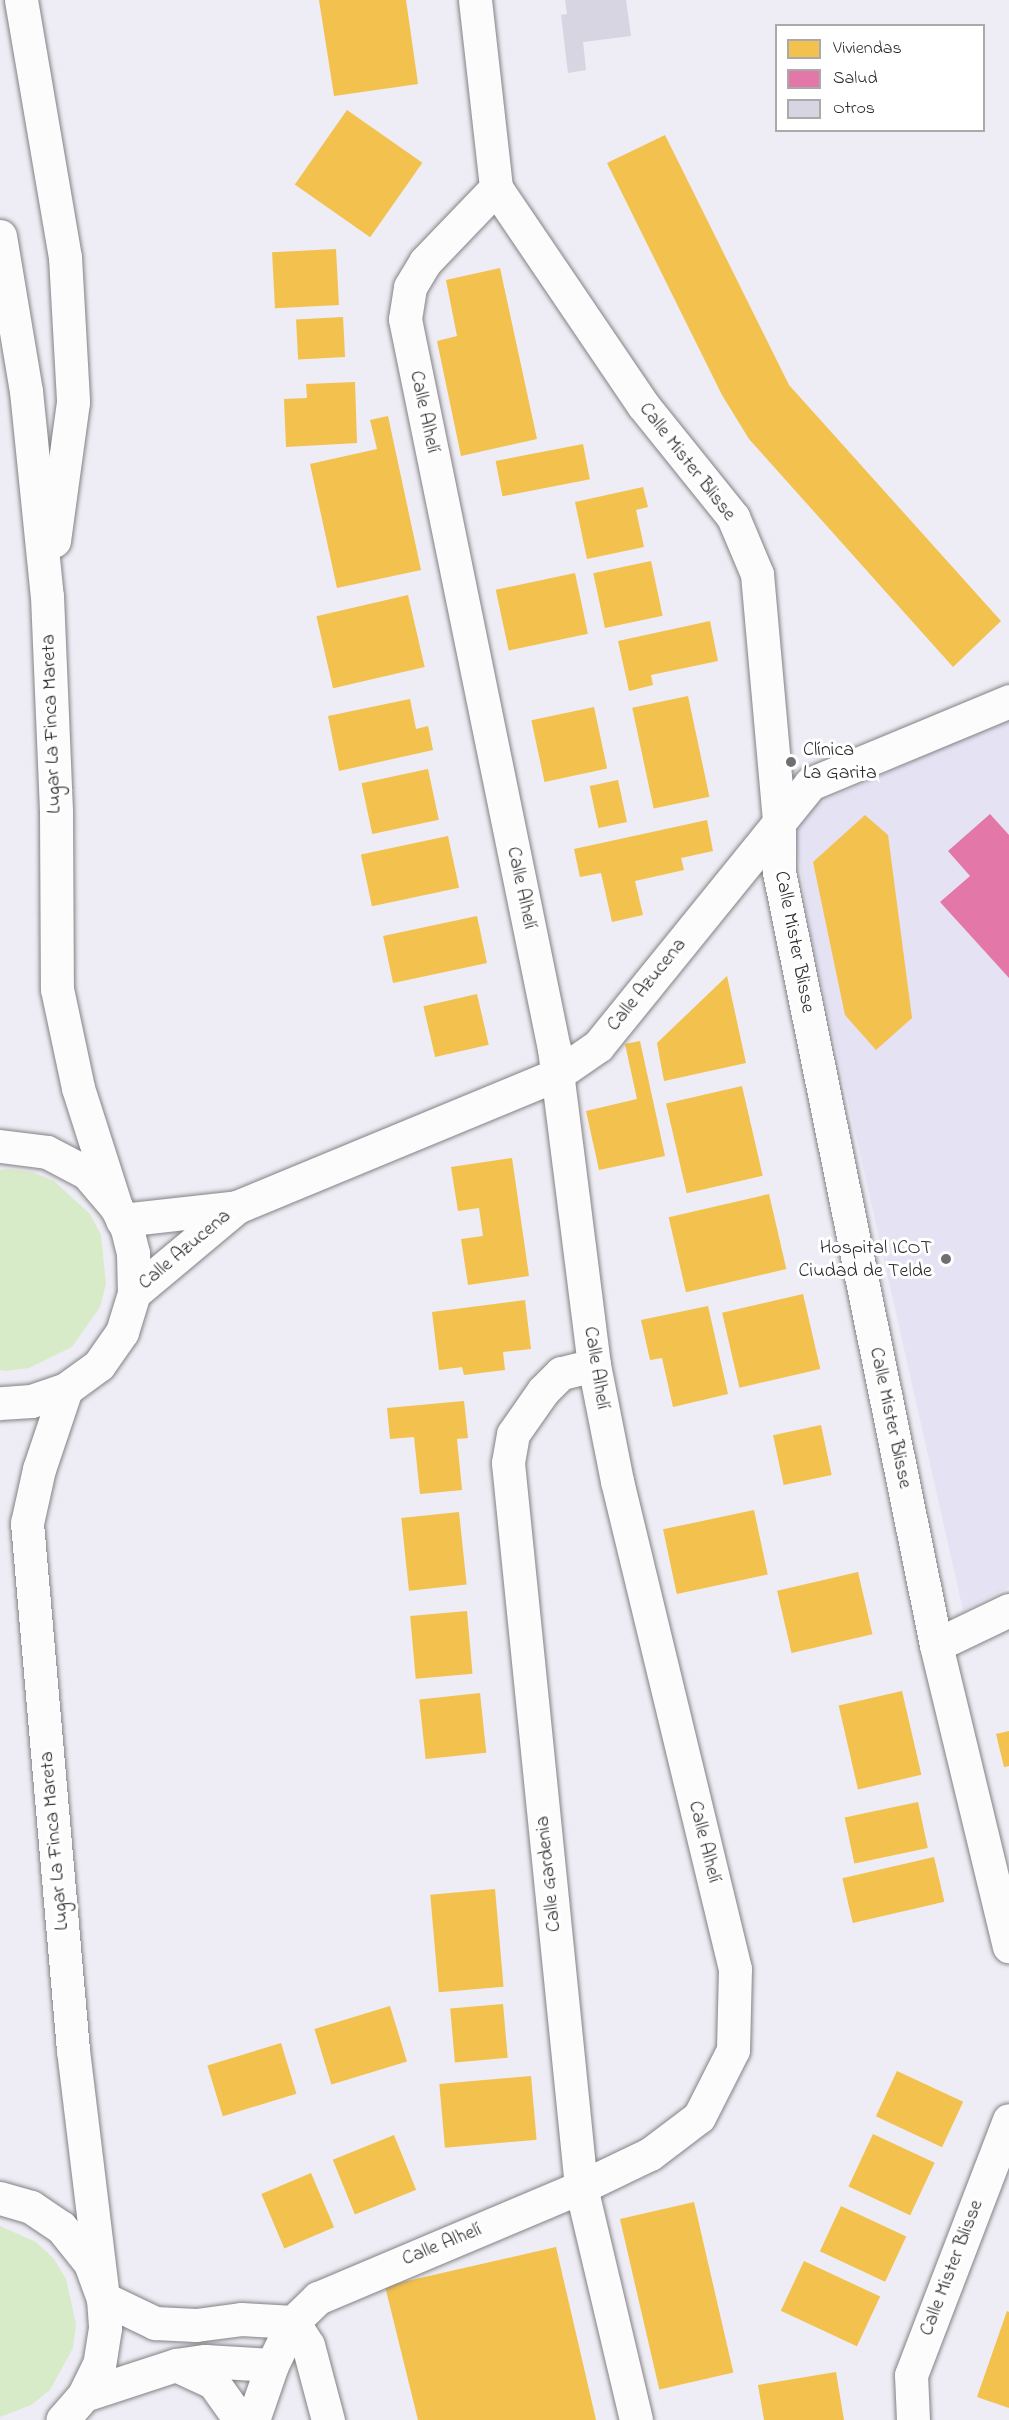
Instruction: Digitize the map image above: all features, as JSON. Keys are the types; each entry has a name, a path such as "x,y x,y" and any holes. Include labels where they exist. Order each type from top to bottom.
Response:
{"street":[{"path":"21,0 65,257 73,402 47,596"},
{"name":"Calle Mister Blisse","path":"475,0 496,188 643,405 733,517 757,574 779,819 781,884 936,1645 1009,1946"},
{"name":"Calle Alhelí","path":"293,2322 318,2298 343,2285 581,2187 650,2154 699,2117 733,2050 735,1969 616,1480 594,1365 554,1049 405,319 410,287 425,262 496,188"},
{"name":"Lugar La Finca Mareta","path":"0,236 26,391 47,596 56,811 57,989 78,1088 133,1253 134,1293 122,1332 99,1365 66,1389 31,1401 0,1403"},
{"name":"Calle Azucena","path":"134,1293 237,1207 556,1075 598,1046 779,819 810,784 1009,701"},
{"name":"Lugar La Finca Mareta","path":"0,1146 47,1152 87,1173 119,1213"},
{"name":"Calle Azucena","path":"119,1213 237,1207"},
{"name":"Calle Gardenia","path":"594,1365 561,1373 543,1391 513,1434 508,1464 581,2187 636,2420"},
{"name":"Lugar La Finca Mareta","path":"66,1389 39,1469 27,1523 73,2050 103,2298"},
{"path":"936,1645 1009,1610"},
{"name":"Calle Mister Blisse","path":"913,2420 911,2375 1009,2120"},
{"path":"0,2198 31,2207 61,2227 90,2263 103,2298 105,2328 99,2364 84,2395 62,2420"},
{"path":"103,2298 155,2323 196,2325 241,2319 293,2322"},
{"path":"253,2420 272,2365 293,2322"},
{"path":"293,2322 308,2345 328,2420"},
{"path":"84,2395 176,2365 205,2361 272,2365"},
{"path":"176,2365 213,2382 240,2420"}],"shaded area":[{"name":"Hospital ICOT Ciudad de Telde","path":"1009,718 1009,1587 963,1610 810,932 795,831 813,806"}],"green space":[{"path":"0,1170 32,1172 54,1181 90,1214 101,1235 106,1284 100,1307 72,1347 29,1368 5,1371 0,1370"},
{"path":"0,2226 36,2242 54,2259 66,2279 76,2324 73,2348 50,2390 31,2405 0,2417"}],"building: Viviendas":[{"path":"319,0 406,0 418,84 334,96"},
{"path":"347,110 422,163 370,237 295,185"},
{"path":"665,135 789,385 1001,621 953,667 749,439 722,395 607,163"},
{"path":"336,249 339,305 275,308 272,252"},
{"path":"500,268 537,439 461,456 437,341 457,336 446,280"},
{"path":"343,317 345,357 298,359 296,319"},
{"path":"355,382 357,443 286,447 284,399 307,398 306,384"},
{"path":"388,416 421,570 337,588 310,464 377,449 370,420"},
{"path":"583,444 590,479 503,496 496,461"},
{"path":"643,487 648,507 636,510 644,547 587,559 575,502"},
{"path":"651,561 663,616 605,628 593,573"},
{"path":"575,573 588,634 509,650 496,590"},
{"path":"408,595 425,667 333,688 316,616"},
{"path":"710,621 718,661 651,675 653,685 629,691 618,641"},
{"path":"688,696 709,797 654,809 632,708"},
{"path":"410,699 416,729 428,726 433,750 339,771 328,716"},
{"path":"594,707 607,769 544,782 531,720"},
{"path":"428,769 439,820 372,834 361,783"},
{"path":"618,780 627,822 599,828 590,786"},
{"path":"865,815 888,835 912,1018 876,1050 845,1015 813,862"},
{"path":"707,820 713,851 681,858 684,870 635,881 643,915 612,922 601,873 580,877 574,849"},
{"path":"448,836 459,888 372,906 361,855"},
{"path":"477,916 487,963 393,983 383,936"},
{"path":"727,976 746,1063 664,1081 657,1043"},
{"path":"477,994 489,1045 435,1057 423,1006"},
{"path":"640,1041 665,1156 599,1170 586,1111 637,1099 625,1044"},
{"path":"742,1086 763,1176 687,1193 666,1104"},
{"path":"512,1158 529,1276 468,1285 461,1239 483,1236 479,1208 458,1211 451,1167"},
{"path":"769,1194 786,1269 686,1292 669,1217"},
{"path":"803,1294 820,1369 739,1388 722,1313"},
{"path":"525,1300 531,1349 503,1352 505,1370 464,1375 462,1367 439,1370 432,1312"},
{"path":"708,1306 728,1394 673,1407 662,1358 650,1360 641,1320"},
{"path":"464,1401 468,1438 457,1439 462,1490 420,1494 414,1437 390,1439 387,1408"},
{"path":"821,1425 832,1475 784,1485 773,1435"},
{"path":"754,1510 768,1575 677,1594 663,1529"},
{"path":"459,1512 467,1585 409,1591 401,1518"},
{"path":"858,1572 872,1634 792,1653 777,1591"},
{"path":"467,1611 472,1674 416,1679 410,1616"},
{"path":"902,1691 921,1775 858,1789 839,1706"},
{"path":"480,1693 486,1753 426,1759 419,1699"},
{"path":"1009,1731 1009,1766 1004,1767 996,1734"},
{"path":"918,1802 928,1848 854,1864 845,1818"},
{"path":"934,1857 944,1902 853,1923 842,1878"},
{"path":"495,1889 504,1987 439,1992 430,1895"},
{"path":"503,2004 508,2058 455,2062 450,2009"},
{"path":"390,2006 407,2061 331,2085 314,2029"},
{"path":"281,2043 296,2094 223,2116 207,2066"},
{"path":"897,2071 963,2102 942,2147 876,2116"},
{"path":"531,2076 537,2140 445,2148 439,2084"},
{"path":"873,2134 935,2163 910,2215 848,2187"},
{"path":"394,2135 416,2190 355,2214 333,2160"},
{"path":"311,2173 334,2227 284,2248 261,2194"},
{"path":"694,2202 733,2373 659,2390 620,2219"},
{"path":"841,2206 906,2236 885,2282 820,2251"},
{"path":"556,2247 596,2420 418,2420 385,2286"},
{"path":"804,2261 880,2296 857,2346 781,2311"},
{"path":"1007,2311 1009,2312 1009,2408 977,2397"},
{"path":"836,2372 844,2420 764,2420 758,2385"}],"building: Salud":[{"path":"990,814 1009,835 1009,978 940,902 970,876 948,851"}],"building: Otros":[{"path":"565,0 626,0 631,36 583,42 586,70 568,73 561,15 567,14"}],"place":[{"name":"Clínica La Garita","path":"791,762"},
{"name":"Hospital ICOT Ciudad de Telde","path":"946,1259"}]}
